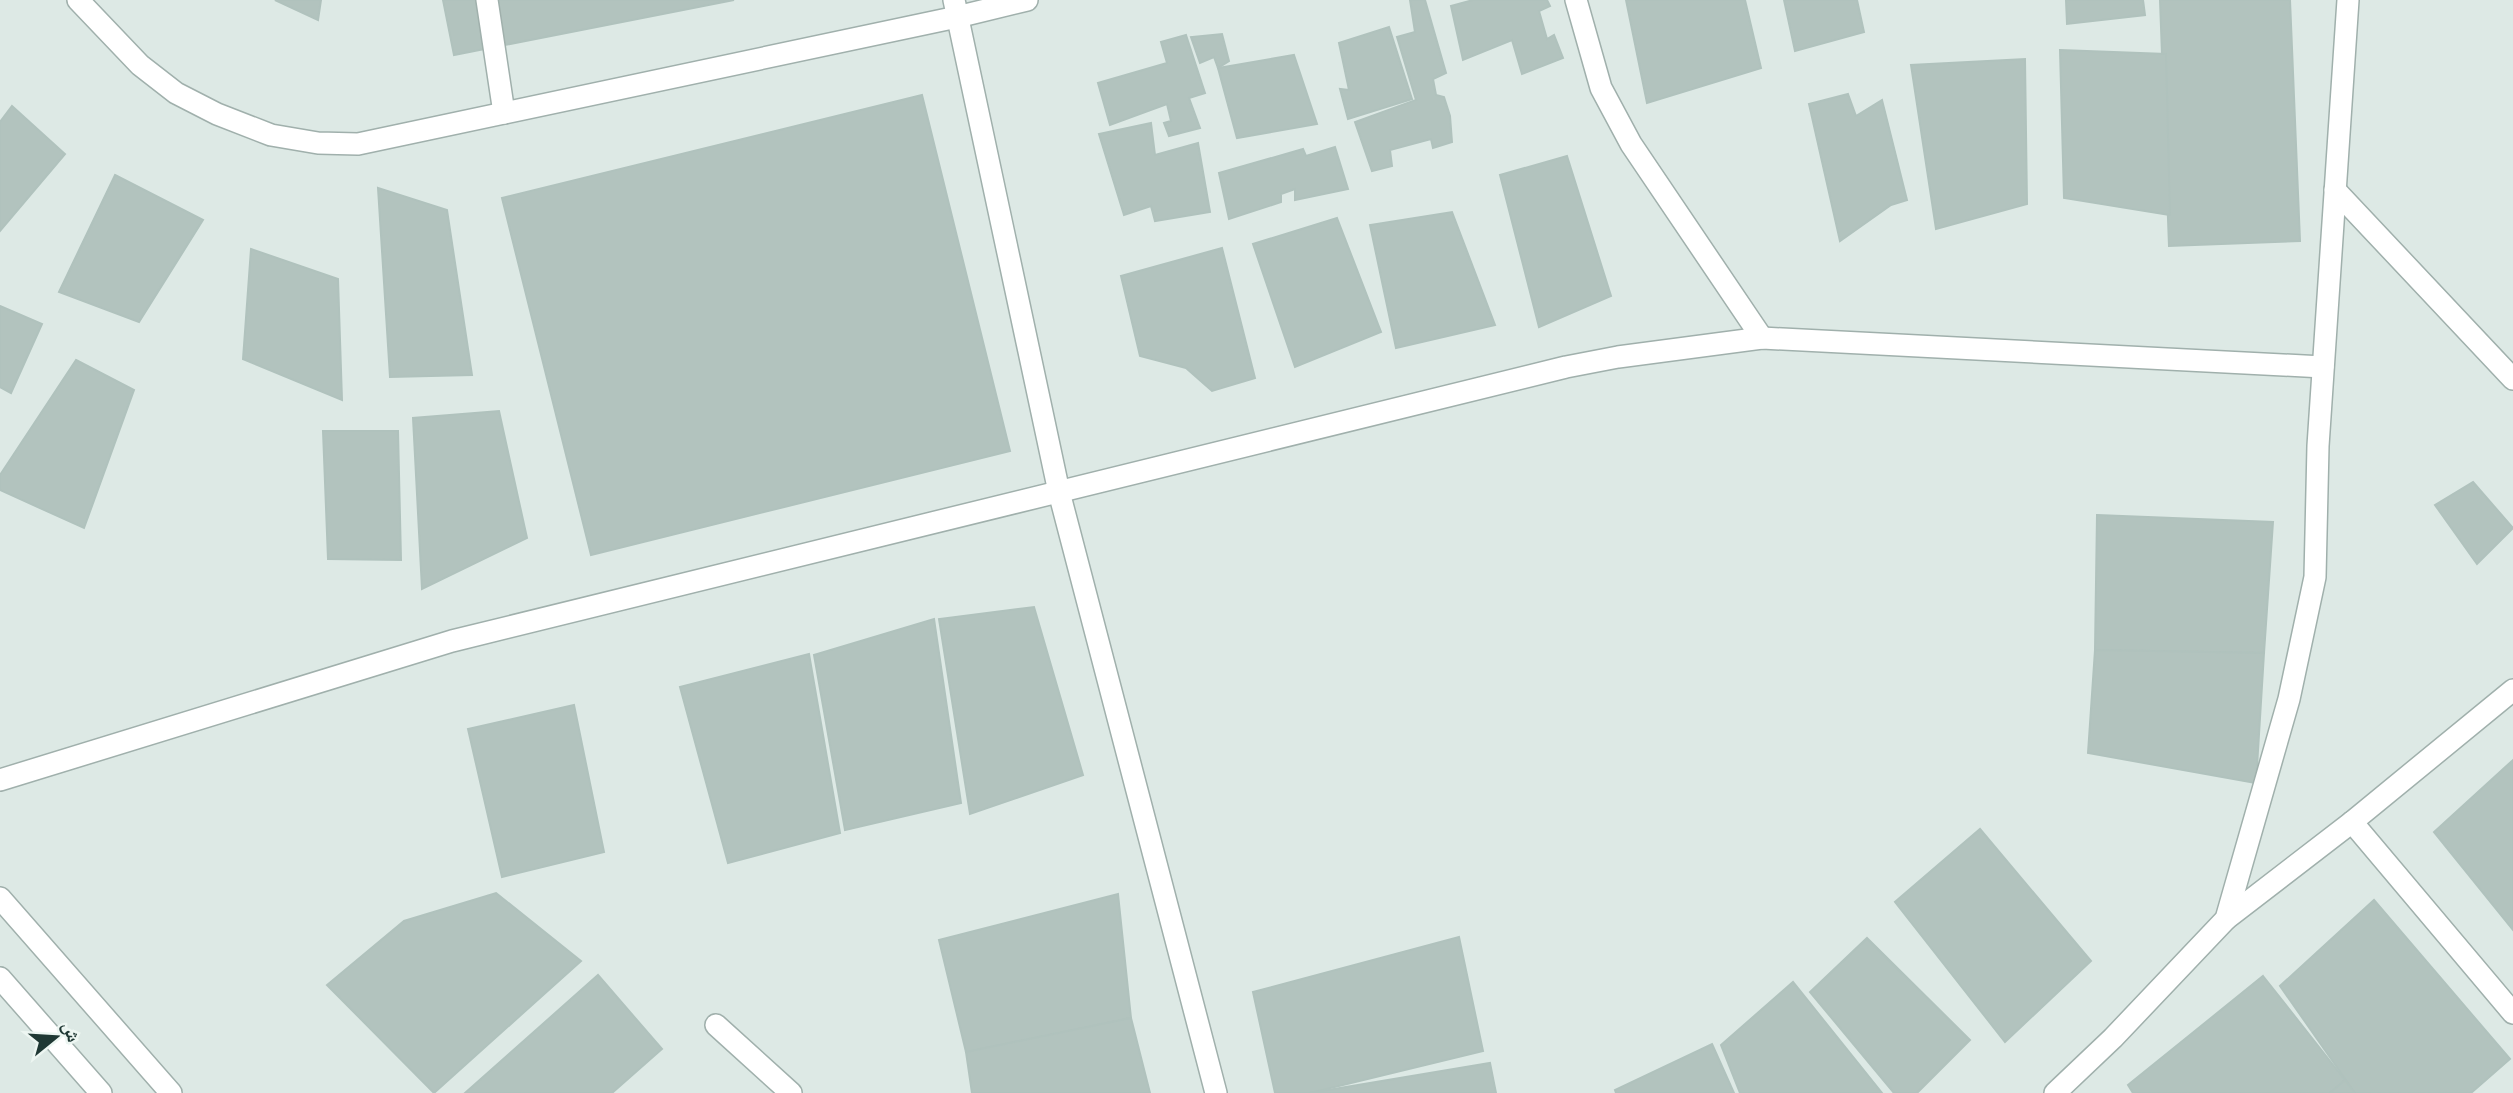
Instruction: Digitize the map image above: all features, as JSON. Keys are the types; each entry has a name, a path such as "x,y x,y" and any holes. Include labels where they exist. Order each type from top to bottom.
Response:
{"street":[{"path":"78,0 140,65 176,93 217,114 271,135 318,143 358,144 504,113 956,8 1027,0"},
{"path":"487,0 504,113"},
{"path":"1576,0 1601,88 1614,116 1762,338"},
{"path":"2226,919 2289,699 2315,576 2318,446 2348,0"},
{"path":"956,8 1059,492 1216,1093"},
{"path":"2335,191 2513,379"},
{"path":"0,780 453,641 1618,356 1762,338 2323,367"},
{"path":"2055,1093 2113,1038 2226,919 2353,822 2513,690"},
{"path":"2353,822 2513,1013"},
{"path":"0,898 171,1093"},
{"path":"0,978 101,1093"},
{"path":"716,1025 791,1093"}],"building":[{"path":"275,0 321,0 318,20"},
{"path":"443,0 734,0 454,55"},
{"path":"1410,0 1425,0 1446,73 1433,79 1436,95 1444,97 1450,116 1452,142 1433,148 1431,139 1390,150 1392,166 1372,171 1355,122 1416,100 1397,37 1415,32"},
{"path":"1473,0 1547,0 1550,6 1539,11 1547,39 1554,35 1563,58 1522,74 1512,40 1463,60 1451,6"},
{"path":"1626,0 1745,0 1761,68 1647,103"},
{"path":"1784,0 1857,0 1864,32 1795,51"},
{"path":"2066,0 2143,0 2145,15 2067,24"},
{"path":"2160,0 2290,0 2300,241 2169,246"},
{"path":"1389,27 1412,99 1348,119 1340,89 1349,90 1339,43"},
{"path":"1222,34 1229,61 1218,68 1214,57 1200,63 1191,37"},
{"path":"1186,35 1205,93 1189,98 1200,128 1169,136 1164,123 1171,121 1167,104 1110,125 1098,83 1167,63 1161,42"},
{"path":"2060,50 2166,54 2170,215 2064,198"},
{"path":"1294,55 1317,124 1237,138 1218,68"},
{"path":"2025,59 2027,204 1936,229 1911,65"},
{"path":"1848,94 1856,116 1882,100 1907,200 1891,205 1840,241 1809,104"},
{"path":"922,95 1010,451 591,555 502,198"},
{"path":"12,106 65,154 0,231 0,122"},
{"path":"1151,123 1155,155 1198,143 1210,212 1155,221 1151,206 1124,215 1099,134"},
{"path":"1335,147 1348,189 1295,200 1295,189 1281,194 1281,202 1229,219 1219,173 1303,149 1306,156"},
{"path":"1567,156 1611,296 1539,327 1500,175"},
{"path":"115,175 203,220 139,322 59,292"},
{"path":"378,188 447,210 472,375 390,377"},
{"path":"1452,212 1495,325 1396,348 1370,225"},
{"path":"1337,218 1381,332 1295,367 1253,244"},
{"path":"1222,248 1255,378 1212,391 1186,368 1140,356 1121,276"},
{"path":"251,249 338,279 342,400 243,359"},
{"path":"0,306 42,324 11,393 0,387"},
{"path":"76,360 134,390 84,528 0,490 0,475"},
{"path":"499,411 527,538 422,589 413,418"},
{"path":"323,431 398,431 401,560 328,559"},
{"path":"2473,482 2513,528 2477,564 2435,505"},
{"path":"2097,515 2273,522 2264,653 2095,650"},
{"path":"1034,607 1083,775 970,814 939,619"},
{"path":"934,619 961,803 845,830 814,655"},
{"path":"2095,650 2264,653 2256,783 2088,753"},
{"path":"809,654 840,833 728,863 680,687"},
{"path":"574,705 604,852 502,877 468,729"},
{"path":"2513,760 2513,930 2434,832"},
{"path":"1980,829 2091,961 2005,1042 1895,902"},
{"path":"496,893 581,961 434,1093 327,985 404,921"},
{"path":"1118,894 1131,1018 966,1052 939,940"},
{"path":"2374,900 2510,1059 2471,1093 2355,1093 2280,986"},
{"path":"1459,937 1483,1051 1310,1093 1275,1093 1253,992"},
{"path":"1867,938 1970,1040 1917,1093 1894,1093 1810,992"},
{"path":"598,975 662,1049 612,1093 465,1093"},
{"path":"2263,976 2345,1080 2330,1093 2133,1093 2128,1085"},
{"path":"1793,982 1882,1093 1740,1093 1721,1045"},
{"path":"1131,1018 1150,1093 972,1093 966,1052"},
{"path":"1712,1044 1734,1093 1616,1093 1615,1090"},
{"path":"1490,1063 1496,1093 1310,1093"},
{"path":"2345,1080 2355,1093 2330,1093"}]}
